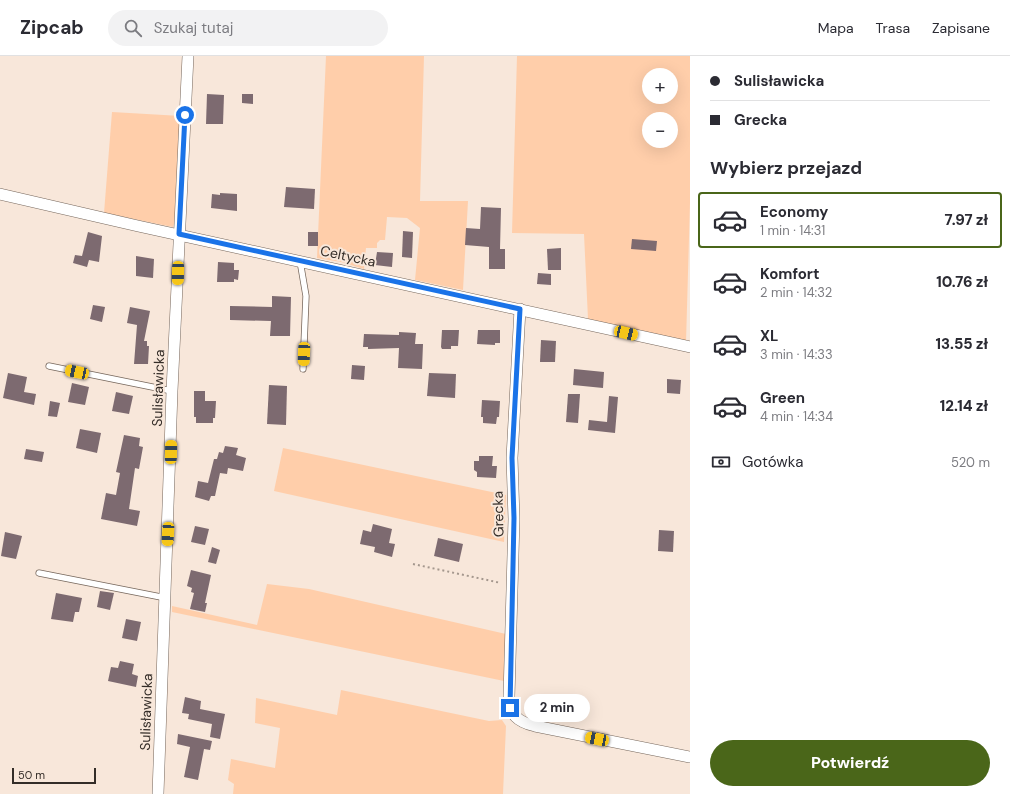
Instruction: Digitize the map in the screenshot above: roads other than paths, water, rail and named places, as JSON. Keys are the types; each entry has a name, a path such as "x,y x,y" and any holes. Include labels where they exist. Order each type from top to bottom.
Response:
{"street":[{"name":"Sulisławicka","path":"158,794 172,391 188,56"},
{"name":"Celtycka","path":"0,194 690,347"},
{"name":"Grecka","path":"520,309 512,458 514,518 508,696 510,708 515,717 525,724 690,757"}],"lane":[{"path":"300,261 306,296 303,368"},
{"path":"49,366 172,391"},
{"path":"39,573 166,598"}]}
